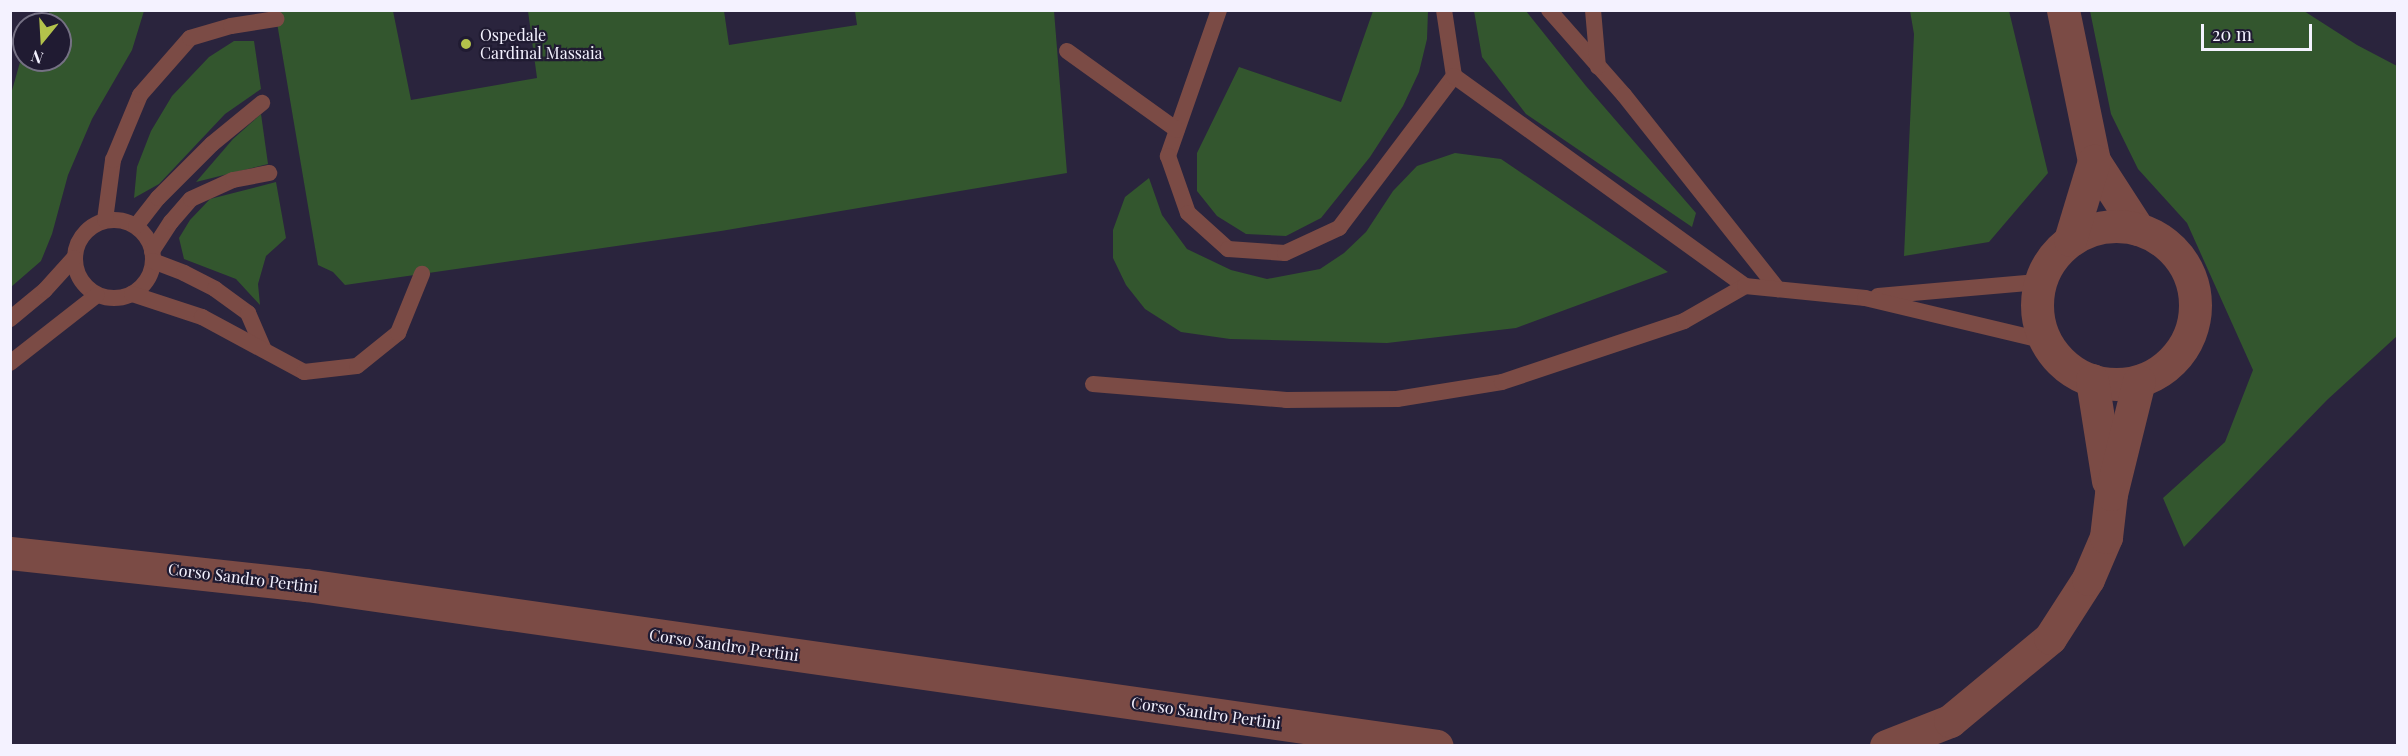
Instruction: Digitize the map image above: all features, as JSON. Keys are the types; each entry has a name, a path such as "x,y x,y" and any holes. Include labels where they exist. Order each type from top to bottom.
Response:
{"street":[{"path":"2062,10 2094,161 2138,229"},
{"path":"2070,240 2094,161"},
{"path":"2114,226 2138,229 2161,239 2179,257 2191,279 2195,304 2192,329 2180,352 2162,369 2139,381 2116,384 2092,380 2073,371 2057,358 2044,341 2038,322 2036,302 2039,282 2051,258 2070,240 2091,229 2114,226"},
{"path":"2092,380 2111,494"},
{"path":"1886,746 1950,721 2050,638 2093,568 2106,537 2111,494 2139,381"},
{"name":"Corso Sandro Pertini","path":"10,553 306,585 1437,746"}],"lane":[{"path":"1219,10 1168,156 1188,213 1228,249 1285,253 1339,228 1454,76"},
{"path":"1444,10 1454,76 1745,286 1865,298 2044,341"},
{"path":"1549,10 1694,180 1778,289"},
{"path":"1593,10 1598,67"},
{"path":"105,220 112,160 140,95 190,38 231,26 276,19"},
{"path":"1067,51 1177,130"},
{"path":"136,226 158,198 212,144 262,104"},
{"path":"264,350 248,313 215,289 153,256 144,233 126,221 105,220 83,234 76,245 74,258 80,280 97,294 108,298 132,294 143,286 150,274 153,256 171,222 191,199 233,180 269,173"},
{"path":"10,319 45,290 74,258"},
{"path":"132,294 202,316 304,372 357,366 398,333 422,274"},
{"path":"1865,298 2039,282"},
{"path":"1093,384 1286,400 1397,399 1502,382 1684,321 1745,286"},
{"path":"10,363 97,294"}],"green space":[{"path":"144,11 132,50 92,119 68,175 52,234 41,261 11,287 11,94 17,72 72,72 72,12 49,12"},
{"path":"275,11 393,11 411,100 537,78 528,11 724,11 729,45 857,25 855,11 1054,11 1067,173 721,231 345,285 333,272 318,265"},
{"path":"1373,11 1428,11 1427,39 1419,72 1403,106 1370,157 1321,218 1286,236 1246,234 1217,216 1197,191 1197,153 1239,67 1341,102"},
{"path":"1474,11 1526,11 1586,86 1696,213 1692,227 1526,114 1482,57"},
{"path":"1910,11 2009,11 2048,173 1989,242 1904,256 1914,34"},
{"path":"2090,11 2304,11 2357,45 2397,66 2397,336 2327,400 2184,547 2163,498 2225,442 2253,370 2187,223 2138,169 2111,114"},
{"path":"234,41 254,41 261,89 225,114 159,184 134,198 137,167 151,131 172,96 209,57"},
{"path":"261,114 268,164 196,182 233,139"},
{"path":"1455,153 1501,159 1668,272 1516,328 1387,343 1230,339 1181,332 1145,309 1126,285 1113,258 1113,230 1125,197 1149,178 1162,215 1187,249 1231,270 1267,279 1320,269 1344,253 1366,232 1393,191 1417,166"},
{"path":"276,182 286,238 266,256 258,284 260,305 236,279 184,259 179,238 190,220 210,199"}],"place":[{"name":"Ospedale Cardinal Massaia","path":"466,44"}]}
